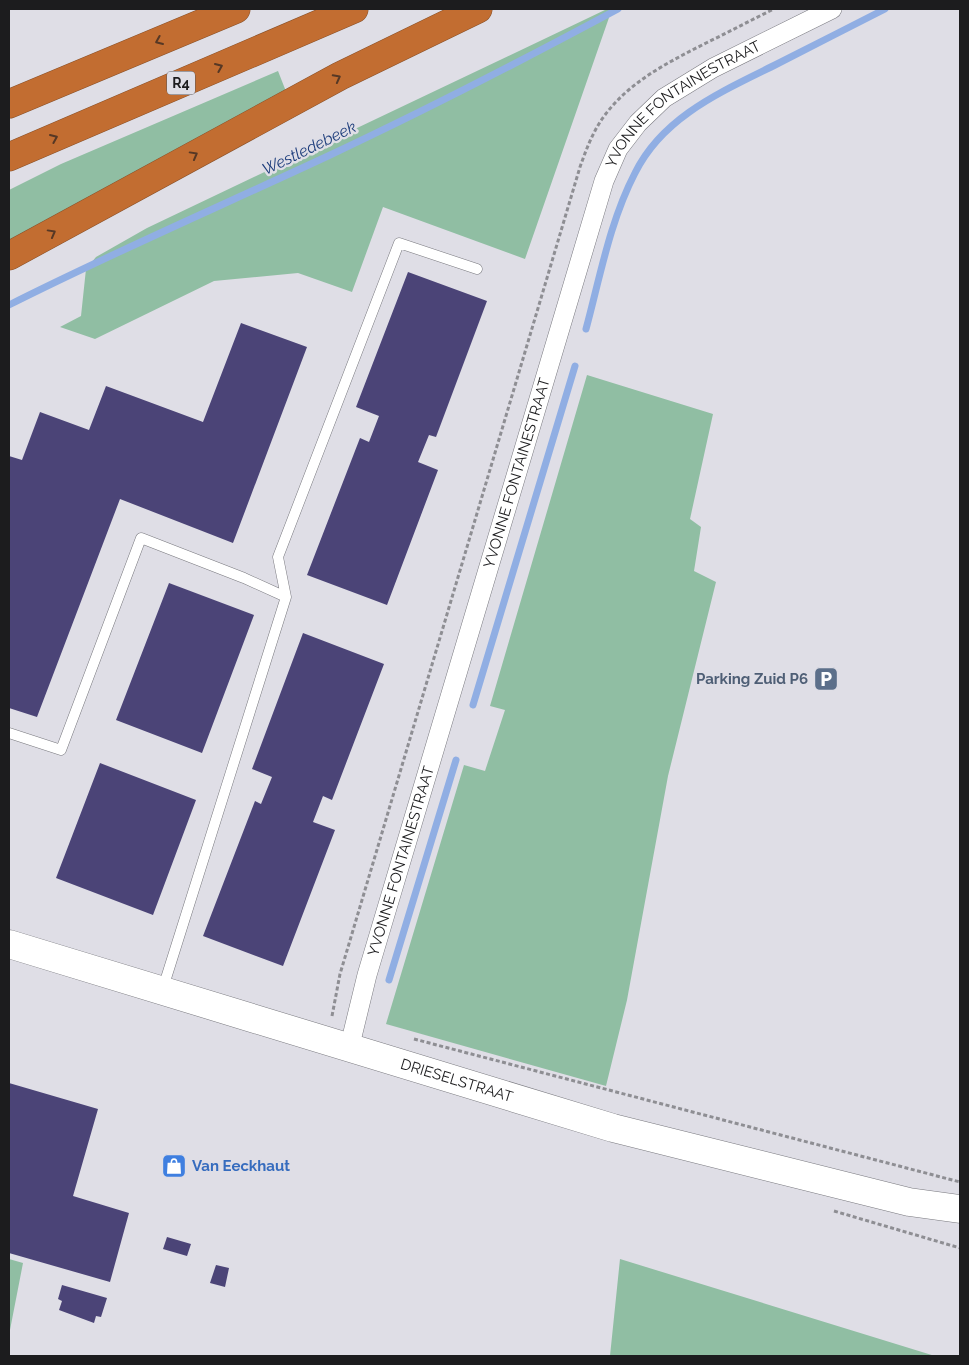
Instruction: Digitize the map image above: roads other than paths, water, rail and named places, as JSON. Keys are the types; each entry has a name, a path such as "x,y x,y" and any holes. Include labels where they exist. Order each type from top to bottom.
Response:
{"highway":[{"path":"9,104 236,9"},
{"name":"R4","path":"9,157 354,9"},
{"path":"9,256 340,76 478,9"}],"street":[{"name":"YVONNE FONTAINESTRAAT","path":"353,1036 367,975 604,181 618,149 638,123 664,98 713,68 832,9"},
{"name":"DRIESELSTRAAT","path":"9,944 162,992 353,1036 613,1128 909,1202 960,1209"},
{"name":"DRIESELSTRAAT","path":"909,1202 960,1223"}],"lane":[{"path":"162,992 286,597 278,557 399,243 476,269"},
{"path":"9,733 61,750 141,538 244,578 286,597"}],"waterway":[{"name":"Westledebeek","path":"9,305 88,266 401,121 618,9"},
{"path":"586,329 606,250 626,191 647,153 661,136 696,107 716,95 885,9"},
{"path":"473,705 575,366"},
{"path":"389,980 456,760"}],"place":[{"name":"Parking Zuid P6","path":"826,679"},
{"name":"Van Eeckhaut","path":"174,1166"}]}
